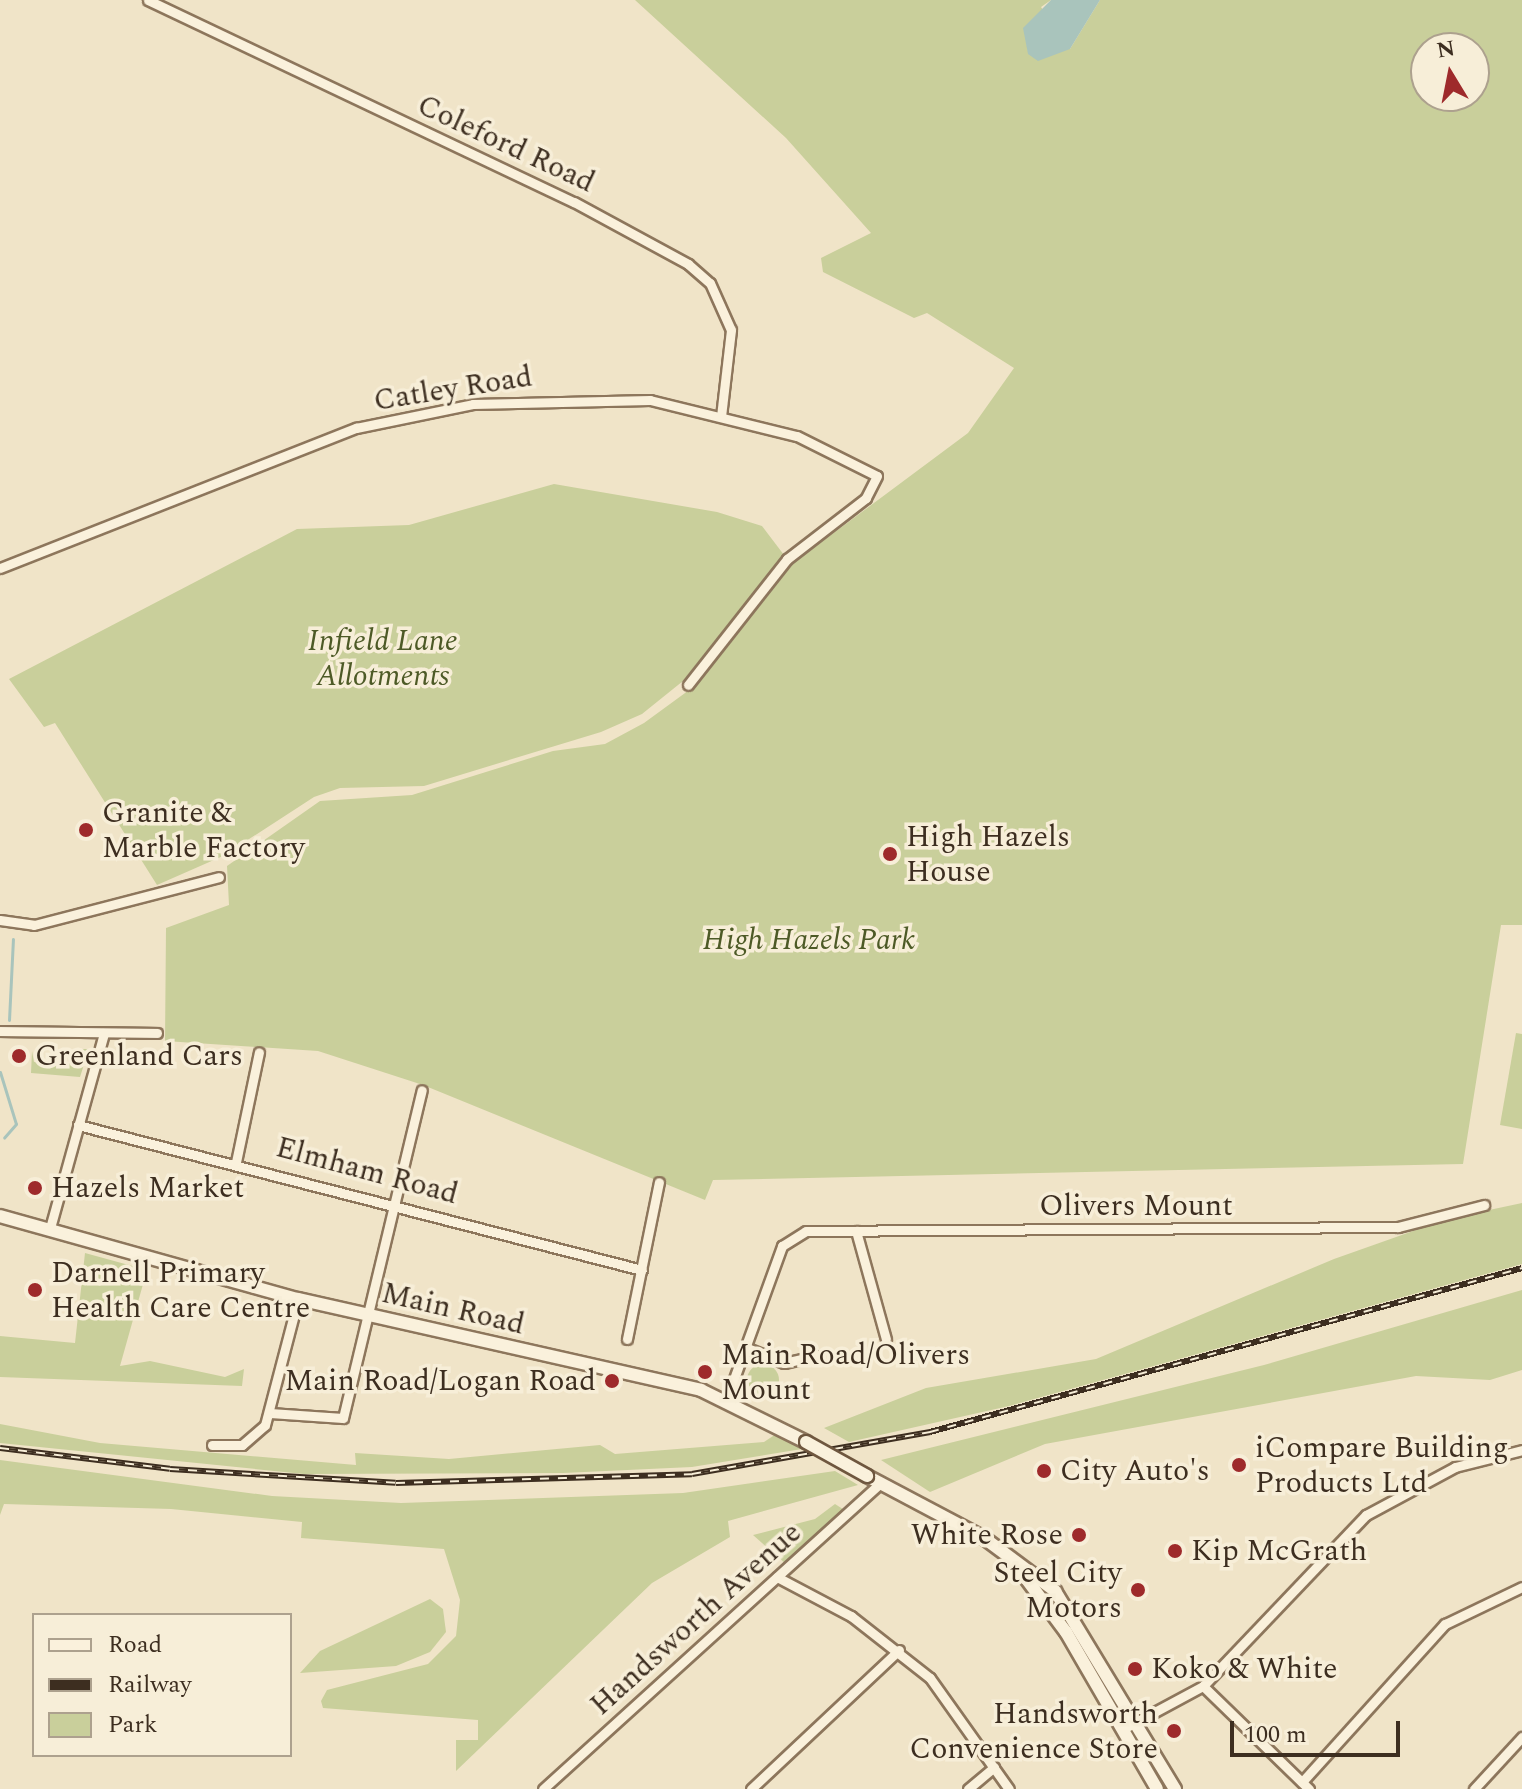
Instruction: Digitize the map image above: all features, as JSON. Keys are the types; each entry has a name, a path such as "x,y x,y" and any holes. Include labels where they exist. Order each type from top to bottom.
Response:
{"main road":[{"name":"Main Road","path":"0,1216 298,1299 727,1398 867,1476 942,1512 1012,1559 1063,1601 1140,1721 1175,1789"},
{"path":"1012,1559 1123,1729 1157,1789"}],"street":[{"name":"Coleford Road","path":"148,0 574,202 688,264 710,283 731,330 721,416"},
{"name":"Catley Road","path":"0,568 356,428 414,413 573,398 650,400 797,436 877,476 866,498 787,559 688,685"},
{"path":"2,925 34,925 219,877"},
{"path":"0,1031 157,1033"},
{"path":"50,1228 104,1033"},
{"path":"236,1162 259,1052"},
{"path":"270,1413 343,1418 399,1203 422,1090"},
{"name":"Elmham Road","path":"78,1125 399,1203 642,1270"},
{"path":"627,1339 659,1182"},
{"name":"Olivers Mount","path":"747,1348 787,1239 856,1231 1398,1227 1484,1205"},
{"path":"856,1231 886,1339"},
{"path":"212,1445 242,1445 270,1413 298,1299"},
{"path":"727,1398 747,1348 784,1363 815,1356"},
{"path":"1123,1729 1203,1686 1366,1515 1455,1467 1522,1450"},
{"name":"Handsworth Avenue","path":"543,1789 881,1483"},
{"path":"777,1577 899,1650 960,1714 1009,1789"},
{"path":"1203,1686 1306,1786 1445,1624 1522,1587"},
{"path":"751,1789 899,1650"},
{"path":"1474,1789 1522,1737"},
{"path":"968,1789 994,1767"}],"green space":[{"name":"High Hazels Park","path":"635,0 1051,0 1041,7 1070,49 1100,0 1522,0 1522,925 1501,925 1463,1164 713,1180 705,1200 423,1085 318,1051 165,1041 166,928 229,905 227,866 320,801 412,795 553,751 605,744 644,723 696,685 792,564 968,433 1014,368 927,313 914,318 823,272 821,258 871,233 786,138"},
{"name":"Infield Lane Allotments","path":"554,484 717,512 762,526 784,555 683,681 642,714 601,732 424,786 340,788 314,797 223,856 157,885 55,723 44,727 9,679 297,529 409,525"},
{"path":"1516,1033 1522,1034 1522,1129 1500,1125"},
{"path":"83,1049 89,1049 80,1077 31,1073 32,1051 34,1062 82,1062"},
{"path":"1522,1203 1522,1264 1009,1406 849,1442 824,1428 926,1388 1096,1359 1334,1259 1447,1219"},
{"path":"85,1253 147,1270 120,1366 150,1361 225,1377 244,1369 242,1386 0,1377 0,1336 75,1343"},
{"path":"1522,1290 1522,1370 1490,1380 1416,1376 1045,1444 930,1492 881,1460 1264,1365"},
{"path":"763,1364 774,1369 779,1380 774,1391 763,1396 752,1391 747,1380 752,1369"},
{"path":"0,1424 100,1443 356,1465 355,1453 449,1459 600,1445 615,1454 764,1442 776,1434 802,1449 692,1467 563,1473 304,1474 0,1443"},
{"path":"0,1460 272,1496 401,1503 683,1493 835,1471 858,1485 728,1521 730,1537 652,1583 456,1771 456,1740 478,1740 478,1720 323,1708 321,1701 327,1690 428,1664 456,1636 460,1600 444,1549 301,1538 302,1522 171,1509 4,1504 0,1515"},
{"path":"835,1504 849,1513 786,1564 753,1535 815,1519"},
{"path":"430,1599 443,1609 446,1632 430,1652 396,1666 300,1673 320,1651"}],"water":[{"path":"1051,0 1100,0 1070,49 1038,61 1028,54 1023,28"}],"waterway":[{"path":"9,1020 13,939"},
{"path":"0,1072 16,1124 4,1138"}],"railway":[{"path":"0,1448 170,1469 396,1483 692,1474 930,1432 1522,1268"}],"place":[{"name":"Granite & Marble Factory","path":"86,830"},
{"name":"High Hazels House","path":"890,854"},
{"name":"Greenland Cars","path":"19,1056"},
{"name":"Hazels Market","path":"35,1188"},
{"name":"Darnell Primary Health Care Centre","path":"35,1290"},
{"name":"Main Road/Olivers Mount","path":"705,1372"},
{"name":"Main Road/Logan Road","path":"612,1381"},
{"name":"iCompare Building Products Ltd","path":"1239,1465"},
{"name":"City Auto's","path":"1044,1471"},
{"name":"White Rose","path":"1079,1535"},
{"name":"Kip McGrath","path":"1175,1551"},
{"name":"Steel City Motors","path":"1138,1590"},
{"name":"Koko & White","path":"1135,1669"},
{"name":"Handsworth Convenience Store","path":"1174,1731"}]}
